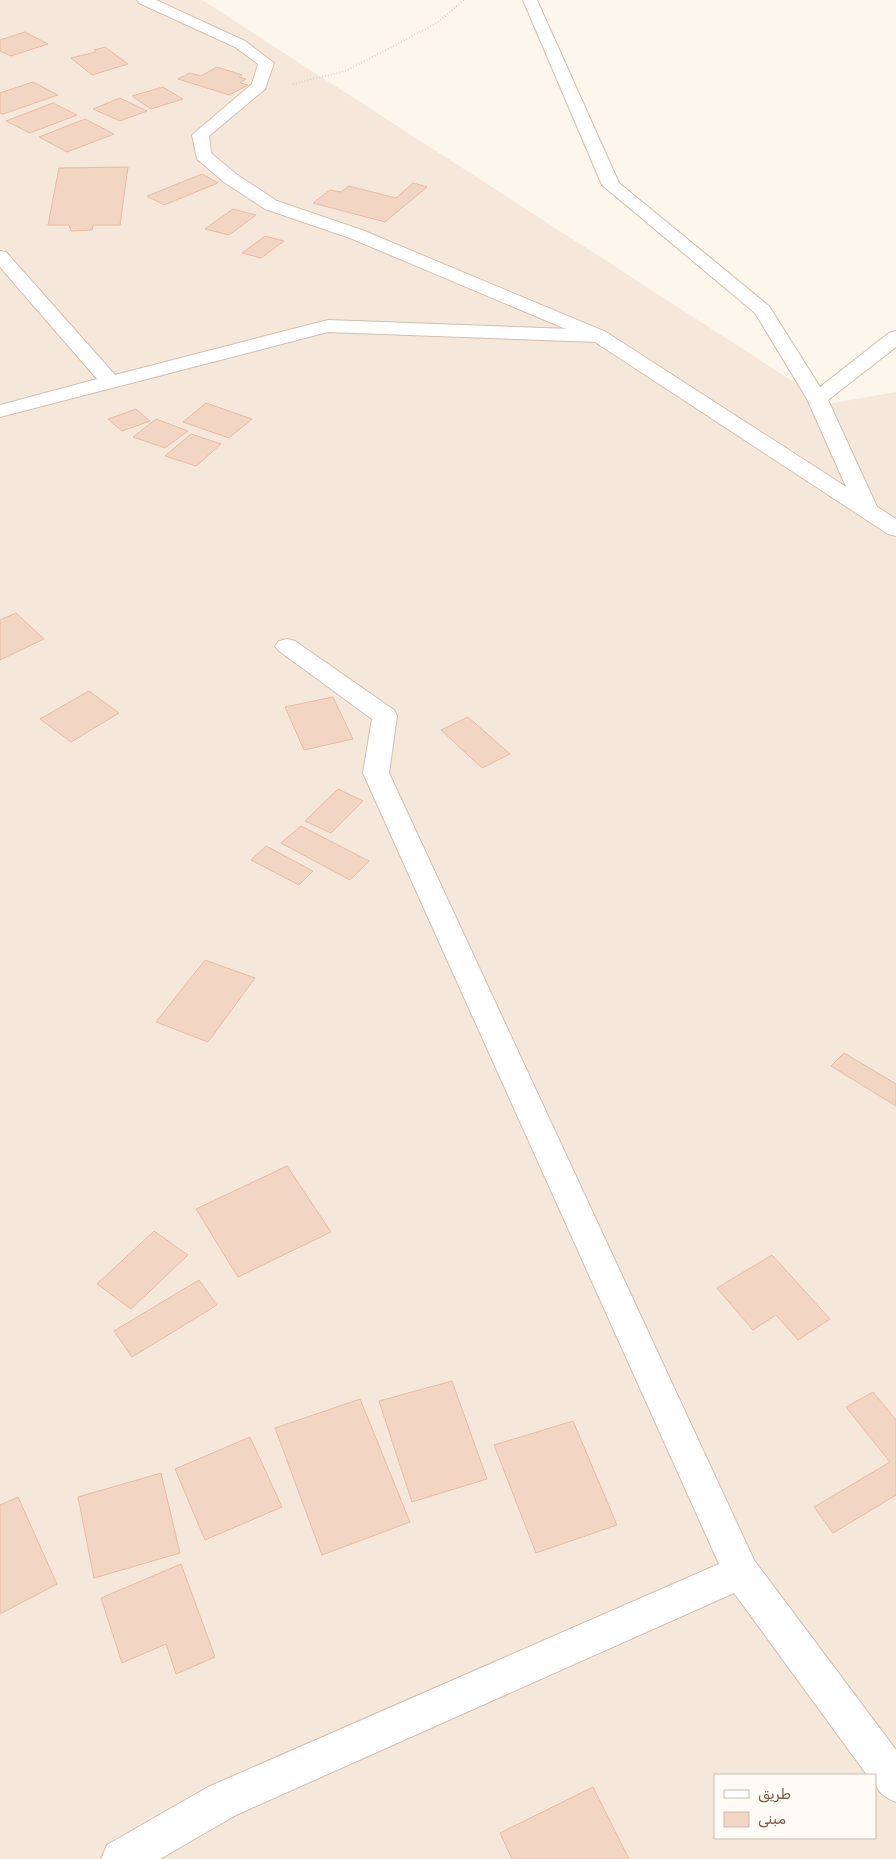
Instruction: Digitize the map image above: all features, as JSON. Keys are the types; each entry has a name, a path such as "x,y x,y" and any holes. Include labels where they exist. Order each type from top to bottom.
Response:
{"street":[{"path":"144,0 240,44 266,63 259,86 200,135 203,155 230,178 271,206 356,234 599,336 896,529"},
{"path":"530,0 611,185 762,310 818,399 867,509"},
{"path":"0,256 44,304 110,382"},
{"path":"0,410 328,326 599,336"},
{"path":"818,399 896,337"},
{"path":"287,646 385,716 376,773 740,1572 896,1782"},
{"path":"121,1859 222,1801 740,1572"}],"path":[{"path":"249,95 346,71 437,23 464,0"}],"shaded area":[{"path":"0,0 202,0 828,404 896,392 896,1859 0,1859"}],"building":[{"path":"25,32 48,44 11,56 0,51 0,40"},
{"path":"105,47 128,64 92,75 71,58 96,52 94,50"},
{"path":"217,67 242,75 239,77 246,79 240,83 248,85 229,95 178,79 190,73 201,76"},
{"path":"33,82 58,95 3,114 0,113 0,93"},
{"path":"163,87 183,99 151,109 132,96"},
{"path":"120,98 147,111 120,121 93,109"},
{"path":"53,103 77,115 30,133 6,121"},
{"path":"85,119 114,134 67,152 39,137"},
{"path":"128,167 120,225 93,225 92,230 71,231 69,225 48,225 59,168"},
{"path":"202,174 218,183 164,205 147,196"},
{"path":"413,183 427,187 385,222 313,203 330,190 341,192 349,186 396,198"},
{"path":"233,209 256,215 229,235 205,229"},
{"path":"265,236 284,241 261,258 242,253"},
{"path":"206,403 252,419 229,438 183,422"},
{"path":"136,409 150,421 122,431 108,419"},
{"path":"156,419 188,431 165,448 133,437"},
{"path":"191,434 221,444 196,466 165,456"},
{"path":"16,613 44,639 0,660 0,620"},
{"path":"89,691 119,713 71,742 40,719"},
{"path":"333,697 353,739 304,750 285,707"},
{"path":"468,717 510,754 482,768 441,730"},
{"path":"338,789 363,801 331,833 305,821"},
{"path":"301,826 369,861 350,880 281,843"},
{"path":"266,846 313,871 299,885 251,860"},
{"path":"205,960 255,978 208,1042 156,1022"},
{"path":"844,1053 896,1084 896,1106 831,1066"},
{"path":"287,1166 331,1232 238,1277 196,1209"},
{"path":"154,1231 188,1255 131,1309 97,1284"},
{"path":"772,1255 830,1319 798,1340 776,1315 753,1330 717,1288"},
{"path":"199,1280 217,1305 132,1357 114,1331"},
{"path":"452,1381 487,1479 412,1502 379,1401"},
{"path":"873,1392 896,1420 896,1495 833,1533 814,1507 890,1462 846,1407"},
{"path":"360,1399 410,1522 322,1555 275,1428"},
{"path":"573,1421 617,1525 536,1553 494,1445"},
{"path":"250,1437 282,1507 205,1540 175,1469"},
{"path":"161,1473 180,1553 94,1578 78,1497"},
{"path":"18,1497 57,1584 0,1614 0,1505"},
{"path":"181,1564 215,1657 176,1674 166,1644 122,1663 101,1598"},
{"path":"593,1787 629,1859 512,1859 500,1833"}]}
